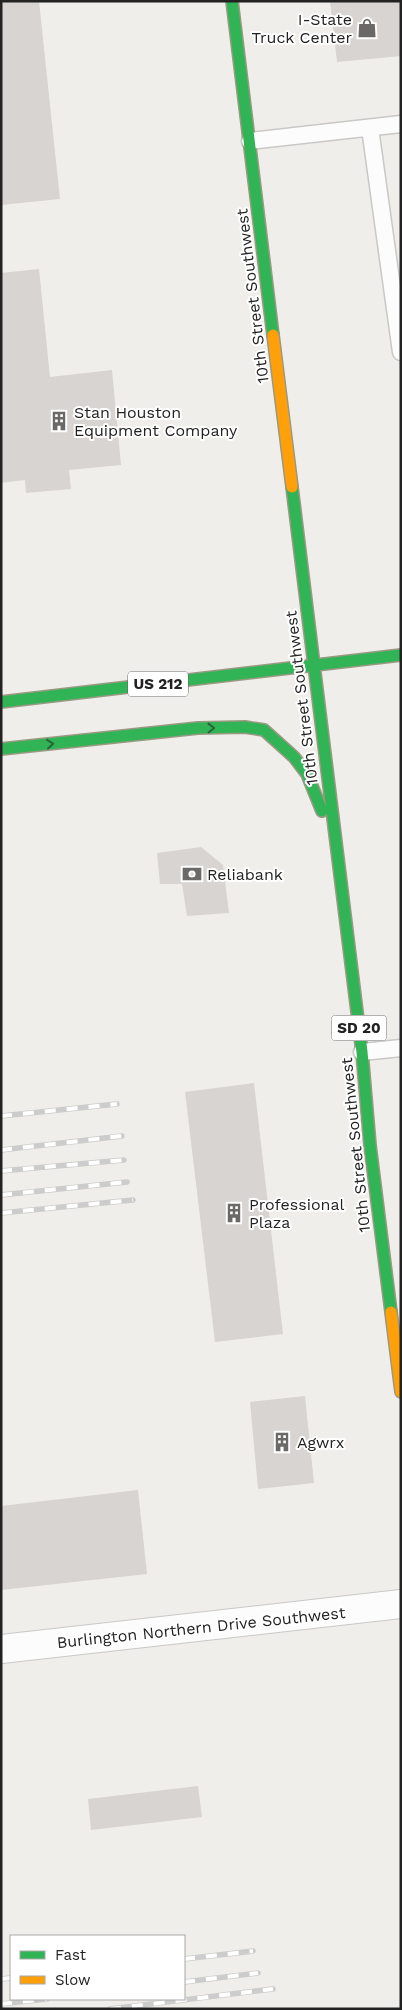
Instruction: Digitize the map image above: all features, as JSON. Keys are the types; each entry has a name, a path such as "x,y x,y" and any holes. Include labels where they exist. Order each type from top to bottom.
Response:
{"main road":[{"name":"10th Street Southwest","path":"232,1 362,1052 370,1145 401,1392"},
{"name":"US 212","path":"1,702 401,655"},
{"path":"1,749 198,728 245,727 264,730 294,757 307,774 335,845"}],"street":[{"name":"Burlington Northern Drive Southwest","path":"1,1649 401,1604"}],"lane":[{"path":"250,141 401,124"},
{"path":"370,128 401,352"},
{"path":"362,1052 401,1048"}],"building":[{"path":"1,1 39,1 60,199 1,205"},
{"name":"I-State Truck Center","path":"330,1 401,1 401,56 337,62"},
{"name":"Stan Houston Equipment Company","path":"39,269 50,377 112,370 121,465 69,470 71,489 26,493 25,480 1,483 1,273"},
{"name":"Reliabank","path":"201,847 223,865 229,913 187,916 182,884 160,884 157,853"},
{"name":"Professional Plaza","path":"254,1083 283,1334 215,1342 185,1092"},
{"name":"Agwrx","path":"305,1396 314,1483 258,1489 250,1402"},
{"path":"138,1490 147,1574 1,1590 1,1506"},
{"path":"198,1786 202,1817 91,1830 88,1799"}],"railway":[{"path":"1,1116 117,1104"},
{"path":"1,1150 122,1136"},
{"path":"1,1171 124,1160"},
{"path":"1,1195 127,1182"},
{"path":"1,1213 133,1200"},
{"path":"185,1959 253,1951"},
{"path":"185,1982 258,1973"},
{"path":"1,1979 10,1978"},
{"path":"185,2000 273,1989"},
{"path":"1,2004 38,2000"},
{"path":"110,2009 183,2000"}],"traffic: fast":[{"path":"232,1 273,335"},
{"path":"292,487 314,665"},
{"path":"1,702 401,655"},
{"path":"314,665 362,1052 370,1145 391,1312"},
{"path":"1,749 198,728 245,727 264,730 294,757 307,774 322,811"}],"traffic: slow":[{"path":"273,335 292,487"},
{"path":"391,1312 401,1392"}],"place":[{"name":"I-State Truck Center","path":"367,28"},
{"name":"Stan Houston Equipment Company","path":"59,421"},
{"name":"Reliabank","path":"192,874"},
{"name":"Professional Plaza","path":"234,1213"},
{"name":"Agwrx","path":"282,1442"}]}
